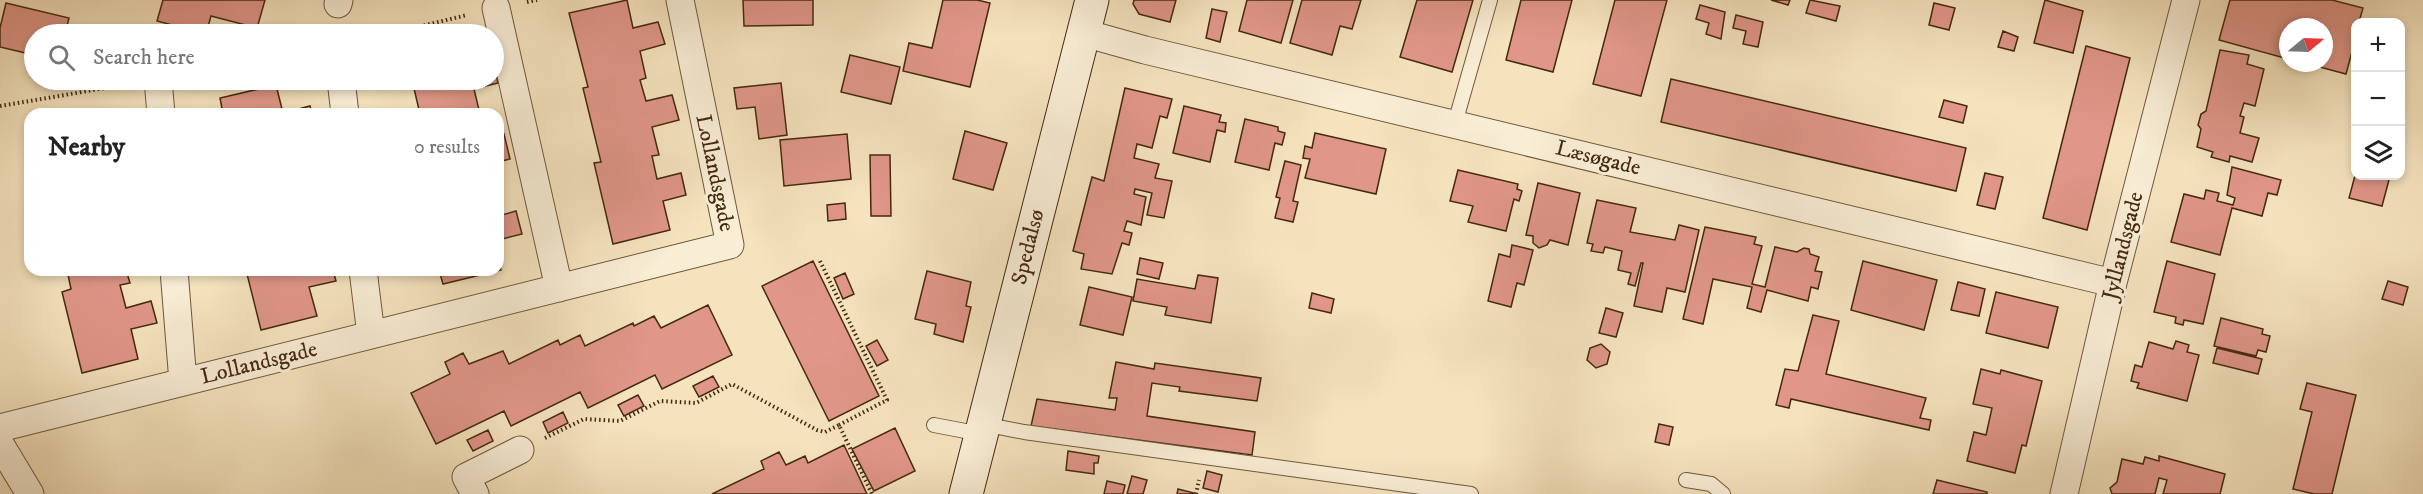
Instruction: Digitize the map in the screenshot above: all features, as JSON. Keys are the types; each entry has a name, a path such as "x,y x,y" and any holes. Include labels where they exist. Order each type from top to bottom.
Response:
{"street":[{"name":"Lollandsgade","path":"0,428 730,245 680,0"},
{"name":"Spedalsø","path":"966,494 1092,0"},
{"name":"Jyllandsgade","path":"2064,494 2113,283 2186,0"},
{"path":"496,8 500,24"},
{"name":"Læsøgade","path":"1084,33 1145,50 2113,283"},
{"path":"504,44 559,288"},
{"path":"150,90 158,108"},
{"path":"342,90 344,108"},
{"name":"Lollandsgade","path":"174,276 183,382"},
{"path":"364,276 370,335"},
{"path":"0,444 30,494"},
{"path":"475,494 466,477 520,450"}],"lane":[{"path":"1455,123 1490,0"},
{"path":"934,424 1036,434 1471,494"},
{"path":"1686,480 1711,484 1723,494"}],"path":[{"path":"430,24 537,0"},
{"path":"0,106 93,90"},
{"path":"520,450 584,419 620,421 660,401 696,403 732,384 817,430 825,432 887,400 820,261"},
{"path":"839,425 872,494"}],"building":[{"path":"163,0 265,0 258,24 242,24 211,16 209,24 168,24 157,21"},
{"path":"627,0 633,28 658,22 665,44 640,51 646,78 640,80 646,101 672,95 679,120 652,127 659,155 652,156 657,179 681,173 686,195 663,201 670,230 613,244 594,163 601,162 583,88 588,87 569,13"},
{"path":"743,0 813,0 813,25 744,26"},
{"path":"943,0 977,0 990,3 970,87 903,71 909,43 932,48"},
{"path":"1134,0 1176,0 1170,22 1139,14 1133,4"},
{"path":"1247,0 1293,0 1281,43 1239,31"},
{"path":"1302,0 1361,0 1352,29 1340,26 1332,55 1290,43"},
{"path":"1417,0 1473,0 1452,72 1400,57"},
{"path":"1521,0 1572,0 1553,72 1506,60"},
{"path":"1615,0 1667,0 1641,96 1593,84"},
{"path":"1771,0 1790,0 1788,5"},
{"path":"1810,0 1840,6 1836,21 1806,13"},
{"path":"2045,0 2083,11 2073,53 2034,43"},
{"path":"2230,0 2332,0 2363,8 2360,18 2351,18 2351,56 2346,74 2333,71 2333,18 2279,18 2279,57 2219,40"},
{"path":"6,3 69,18 68,24 24,24 24,53 0,47 0,28"},
{"path":"1934,3 1955,8 1949,30 1929,25"},
{"path":"1700,5 1725,12 1721,39 1706,34 1709,23 1696,19"},
{"path":"1212,9 1227,12 1220,42 1206,38"},
{"path":"1736,15 1763,22 1758,47 1743,44 1746,31 1733,28"},
{"path":"2003,31 2018,37 2014,51 1998,47"},
{"path":"2086,46 2130,58 2087,230 2043,218"},
{"path":"2220,50 2249,55 2247,64 2264,69 2255,106 2244,103 2240,116 2244,117 2240,133 2259,138 2252,162 2230,156 2229,162 2211,157 2213,152 2197,147 2201,129 2198,125 2201,114 2206,111"},
{"path":"850,55 900,67 891,104 841,92"},
{"path":"1671,79 1966,148 1956,191 1661,122"},
{"path":"781,83 787,135 759,139 755,107 737,109 734,88"},
{"path":"1125,88 1172,99 1167,118 1160,116 1152,148 1137,144 1134,158 1159,164 1155,178 1172,181 1164,218 1147,215 1152,193 1135,189 1134,194 1146,197 1141,225 1127,221 1124,231 1132,233 1129,245 1122,243 1112,274 1081,269 1084,254 1073,251 1092,177 1104,181"},
{"path":"254,90 277,90 282,108 222,108 220,98"},
{"path":"414,90 474,90 479,108 419,108"},
{"path":"1944,100 1967,106 1963,123 1939,117"},
{"path":"1184,106 1221,115 1219,122 1226,123 1225,132 1217,130 1210,162 1173,153"},
{"path":"1245,119 1278,127 1278,131 1285,133 1282,145 1275,143 1269,170 1235,162"},
{"path":"965,131 1007,143 993,190 953,179"},
{"path":"1315,133 1386,149 1376,194 1305,178 1310,159 1303,158 1305,146 1312,148"},
{"path":"504,134 510,159 504,160"},
{"path":"847,134 851,179 784,186 780,140"},
{"path":"870,155 890,155 891,216 871,216"},
{"path":"1285,161 1301,165 1293,201 1298,202 1293,222 1275,218 1280,198 1276,197"},
{"path":"2232,167 2281,180 2277,195 2268,193 2262,216 2232,208 2220,255 2171,242 2184,194 2204,199 2206,190 2219,193 2217,201 2233,205 2235,198 2227,195"},
{"path":"1458,170 1518,184 1517,189 1522,191 1519,201 1514,199 1506,231 1468,222 1473,206 1450,201"},
{"path":"1985,173 2003,177 1995,209 1977,205"},
{"path":"2354,180 2389,180 2382,206 2349,198"},
{"path":"1538,183 1580,193 1568,245 1550,240 1547,245 1539,248 1533,243 1533,236 1526,235"},
{"path":"1597,200 1636,208 1630,232 1675,240 1679,225 1699,230 1685,292 1667,288 1662,312 1634,306 1643,263 1641,263 1635,286 1628,284 1631,273 1618,270 1622,251 1605,247 1603,253 1591,251 1593,244 1587,243"},
{"path":"845,203 846,219 828,221 827,205"},
{"path":"516,211 522,234 504,238 504,214"},
{"path":"1705,227 1756,237 1754,244 1762,246 1752,284 1765,287 1775,247 1797,252 1804,248 1809,249 1810,254 1819,257 1815,271 1822,272 1818,289 1811,287 1808,301 1767,290 1761,312 1747,308 1752,287 1713,279 1703,324 1683,319"},
{"path":"1512,245 1533,250 1524,285 1517,283 1511,307 1488,301 1499,254 1510,257"},
{"path":"1140,258 1163,263 1159,279 1137,274"},
{"path":"813,261 879,396 829,421 762,286"},
{"path":"1863,261 1937,280 1924,330 1851,310"},
{"path":"2167,261 2215,274 2203,324 2184,320 2183,325 2175,323 2176,317 2154,312"},
{"path":"927,271 971,282 966,306 971,307 963,342 934,334 936,324 915,319"},
{"path":"845,273 854,294 843,299 834,278"},
{"path":"1198,275 1218,278 1211,323 1165,315 1167,307 1133,301 1137,279 1195,289"},
{"path":"68,276 128,276 130,283 120,285 126,308 151,301 157,323 131,329 138,359 82,373 62,292 71,289"},
{"path":"248,276 335,276 336,281 309,287 317,316 261,330"},
{"path":"441,276 476,276 443,284"},
{"path":"2388,281 2408,287 2403,305 2382,299"},
{"path":"1958,282 1985,289 1979,316 1951,310"},
{"path":"1089,287 1132,297 1123,335 1080,325"},
{"path":"1996,292 2058,307 2048,348 1986,333"},
{"path":"1312,293 1334,299 1331,313 1309,308"},
{"path":"708,305 732,355 662,389 655,375 588,408 580,392 511,426 504,411 436,444 411,393 450,374 445,362 463,353 469,364 503,351 509,364 558,340 560,345 580,335 585,346 633,323 634,326 654,316 661,328"},
{"path":"1606,308 1623,313 1616,337 1599,333"},
{"path":"1813,315 1839,321 1826,374 1926,398 1920,418 1931,420 1929,430 1791,399 1789,408 1776,405 1785,369 1798,371"},
{"path":"2221,318 2263,329 2262,334 2270,336 2266,352 2258,350 2256,356 2214,346"},
{"path":"877,340 888,360 877,366 866,346"},
{"path":"2176,341 2189,345 2187,352 2199,355 2187,401 2137,388 2139,383 2131,381 2135,365 2142,367 2149,342 2173,349"},
{"path":"1601,344 1610,352 1607,364 1596,368 1587,360 1590,348"},
{"path":"2217,348 2262,359 2258,374 2213,363"},
{"path":"1116,362 1154,369 1155,363 1261,378 1257,401 1179,391 1180,387 1152,383 1147,416 1255,432 1252,455 1031,426 1037,399 1115,410 1117,398 1109,398"},
{"path":"1981,369 2000,374 2001,370 2042,381 2026,446 2022,445 2015,473 1967,461 1974,432 1986,435 1992,408 1973,404"},
{"path":"713,376 719,387 699,397 693,386"},
{"path":"2307,383 2356,395 2332,494 2314,494 2293,489 2312,412 2300,409"},
{"path":"638,395 644,406 624,416 618,405"},
{"path":"563,412 568,423 548,433 543,422"},
{"path":"1659,424 1673,427 1669,445 1655,442"},
{"path":"895,428 915,471 874,491 852,449"},
{"path":"488,430 493,441 473,451 467,440"},
{"path":"844,445 867,494 712,494 764,469 761,461 779,452 786,465 805,456 808,463"},
{"path":"1068,451 1099,456 1098,463 1094,463 1094,474 1066,470"},
{"path":"2159,456 2225,474 2220,494 2163,494 2167,480 2159,478 2155,494 2112,494 2110,488 2117,482 2122,459 2143,464 2145,457 2159,461"},
{"path":"1207,471 1222,475 1218,492 1203,488"},
{"path":"1132,476 1147,480 1143,494 1127,494"},
{"path":"1937,480 1987,492 1987,494 1933,494"},
{"path":"1107,481 1125,485 1123,494 1104,494"},
{"path":"1178,489 1194,493 1194,494 1177,494"}]}
